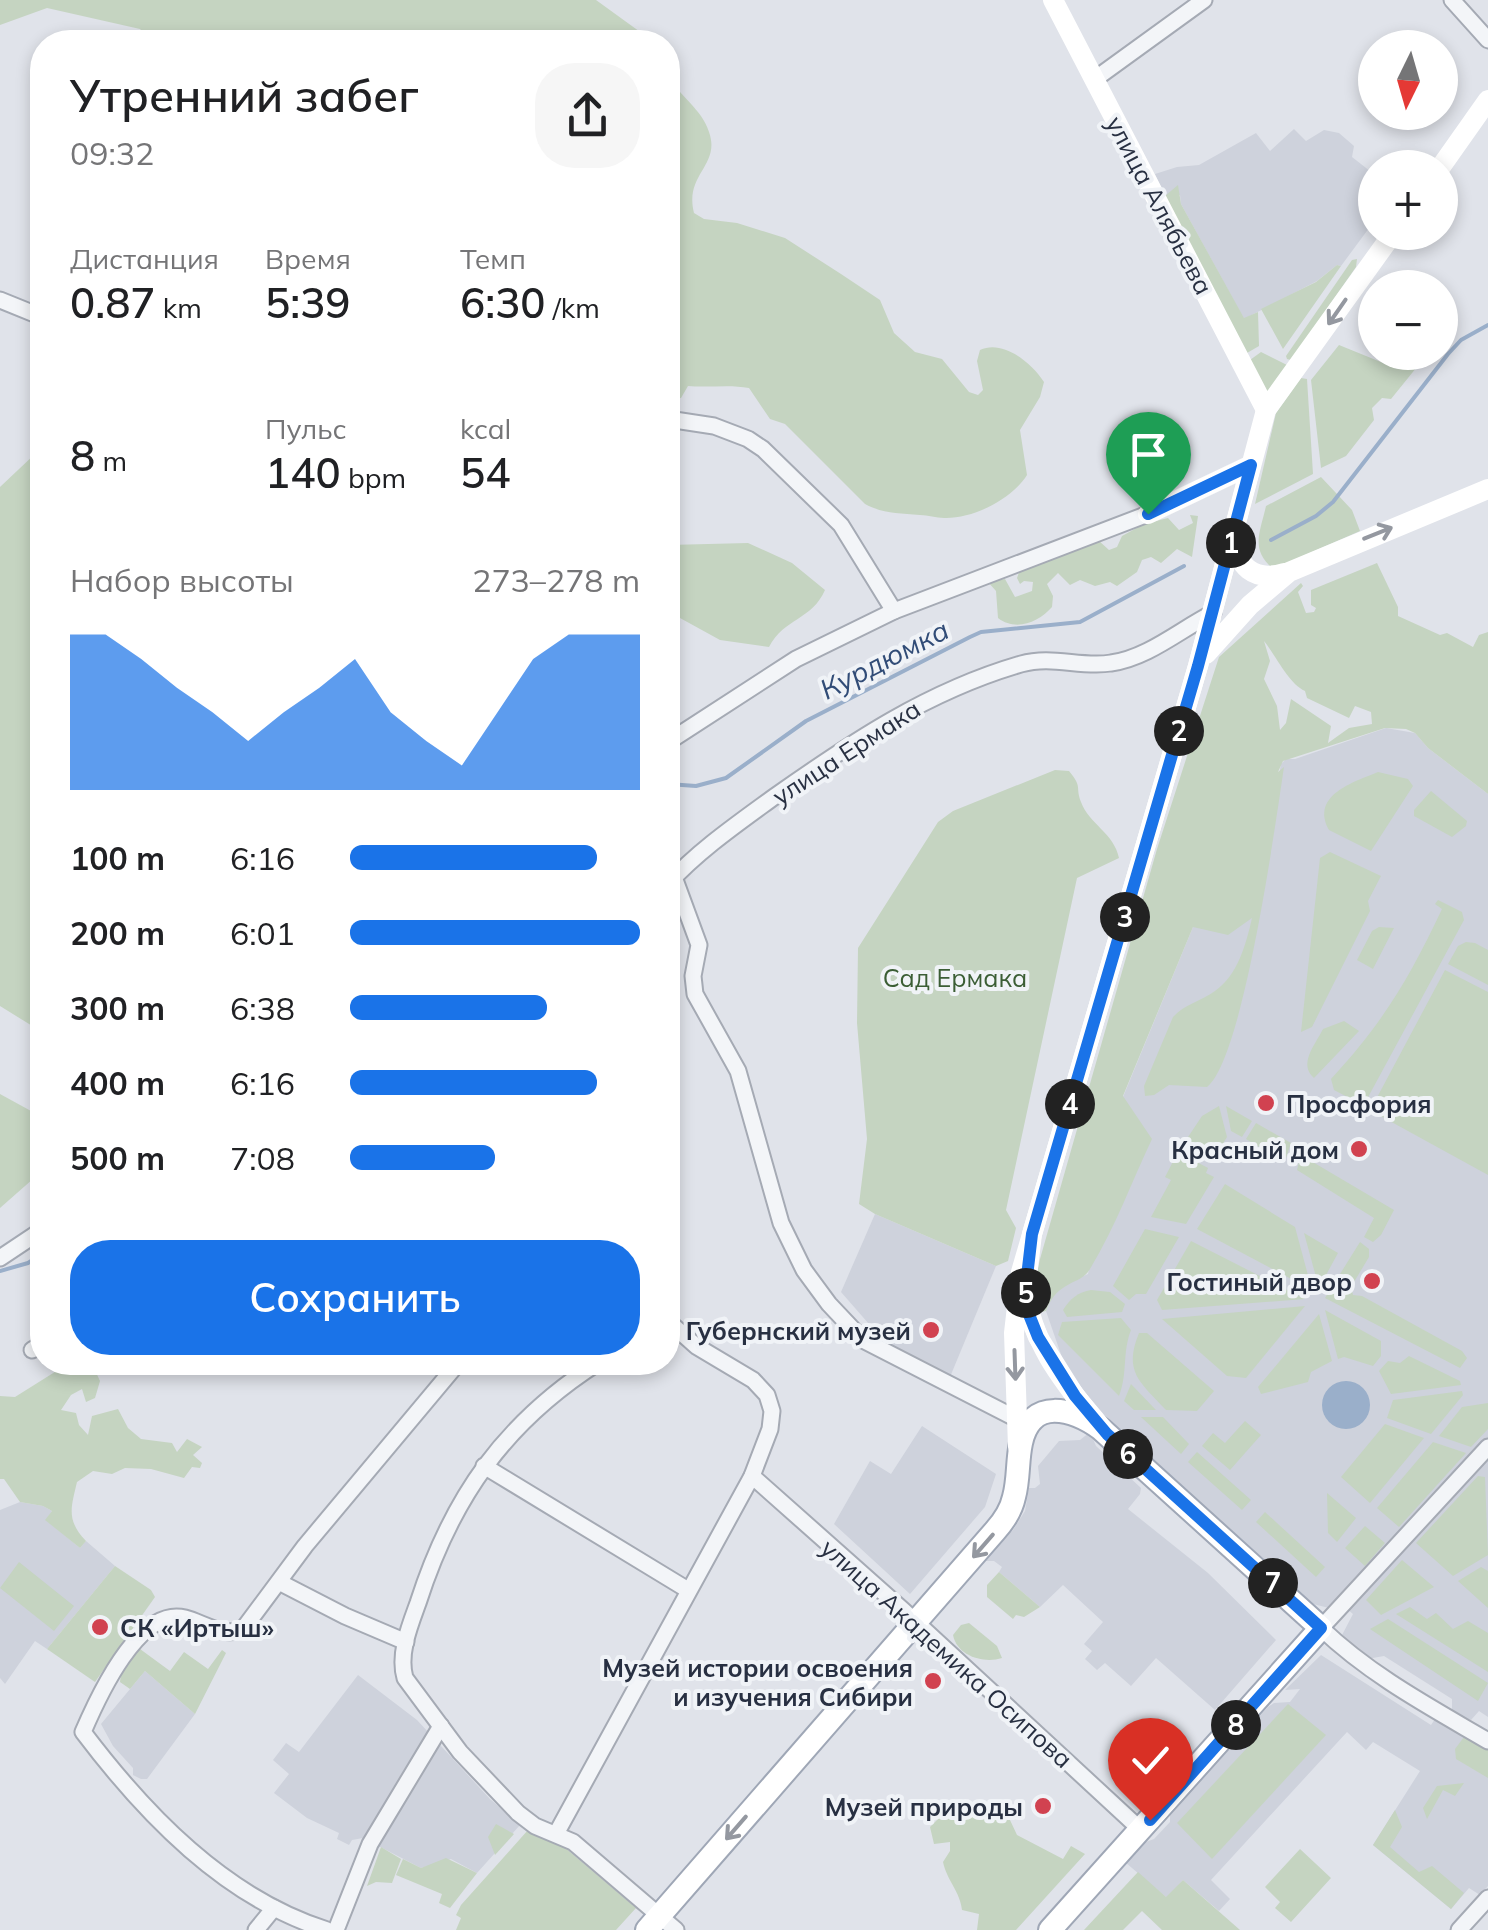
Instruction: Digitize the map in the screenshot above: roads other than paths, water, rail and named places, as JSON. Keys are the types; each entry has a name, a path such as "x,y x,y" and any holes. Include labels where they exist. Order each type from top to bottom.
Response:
{"main road":[{"name":"улица Алябьева","path":"1053,0 1266,410"},
{"path":"1453,150 1488,100"},
{"path":"661,1925 1005,1519 1015,1495 1018,1459 1014,1314 1032,1234 1198,666 1266,410 1381,250"},
{"path":"1236,524 1236,546 1245,568 1266,577 1289,572 1488,489"},
{"path":"1198,666 1209,648 1250,604 1289,572"},
{"path":"1032,1234 1026,1285 1032,1321 1062,1378 1101,1429"},
{"path":"1018,1459 1025,1431 1044,1412 1074,1412 1101,1429 1321,1628 1050,1930"}],"street":[{"path":"1094,79 1204,0"},
{"path":"1452,0 1488,40"},
{"path":"0,300 30,311"},
{"path":"680,421 714,426 748,439 763,450 841,524 894,610"},
{"path":"680,734 796,660 894,610 1148,514 1251,465"},
{"name":"улица Ермака","path":"680,873 756,810 835,754 892,717 934,696 1027,662 1114,663 1147,650 1213,613"},
{"path":"680,900 700,945 693,976 694,994 738,1071 780,1224 815,1287 863,1340 1017,1418"},
{"path":"0,1258 30,1238"},
{"path":"556,1834 752,1476 771,1420 770,1402 763,1388 680,1332"},
{"path":"326,1930 274,1908 232,1882 132,1795 83,1732 108,1680 149,1626 160,1618 177,1616 236,1633 244,1628 393,1438 448,1375"},
{"path":"580,1375 526,1418 466,1490 445,1531 406,1642 403,1664 406,1678 460,1752 509,1804 535,1826 573,1842 661,1925"},
{"path":"1488,1447 1321,1628 1389,1682 1488,1742"},
{"path":"484,1466 688,1590"},
{"name":"улица Академика Осипова","path":"752,1476 917,1622 1141,1830"},
{"path":"278,1582 406,1642"},
{"path":"336,1930 370,1844 442,1726"},
{"path":"1459,1930 1488,1898"},
{"path":"256,1930 274,1908"}],"water":[{"path":"1346,1381 1363,1388 1370,1405 1363,1422 1346,1429 1329,1422 1322,1405 1329,1388"}],"waterway":[{"name":"Курдюмка","path":"1271,540 1316,516 1333,502 1448,354 1461,340 1488,325"},
{"name":"Курдюмка","path":"680,785 696,786 726,778 806,721 981,632 1080,622 1184,566"},
{"name":"Курдюмка","path":"0,1271 30,1262"}],"place":[{"name":"Просфория","path":"1266,1103"},
{"name":"Красный дом","path":"1359,1149"},
{"name":"Гостиный двор","path":"1372,1281"},
{"name":"Губернский музей","path":"931,1330"},
{"name":"СК «Иртыш»","path":"100,1627"},
{"name":"Музей истории освоения и изучения Сибири","path":"933,1681"},
{"name":"Музей природы","path":"1043,1806"}],"park label":[{"name":"Сад Ермака","path":"955,977"}]}
